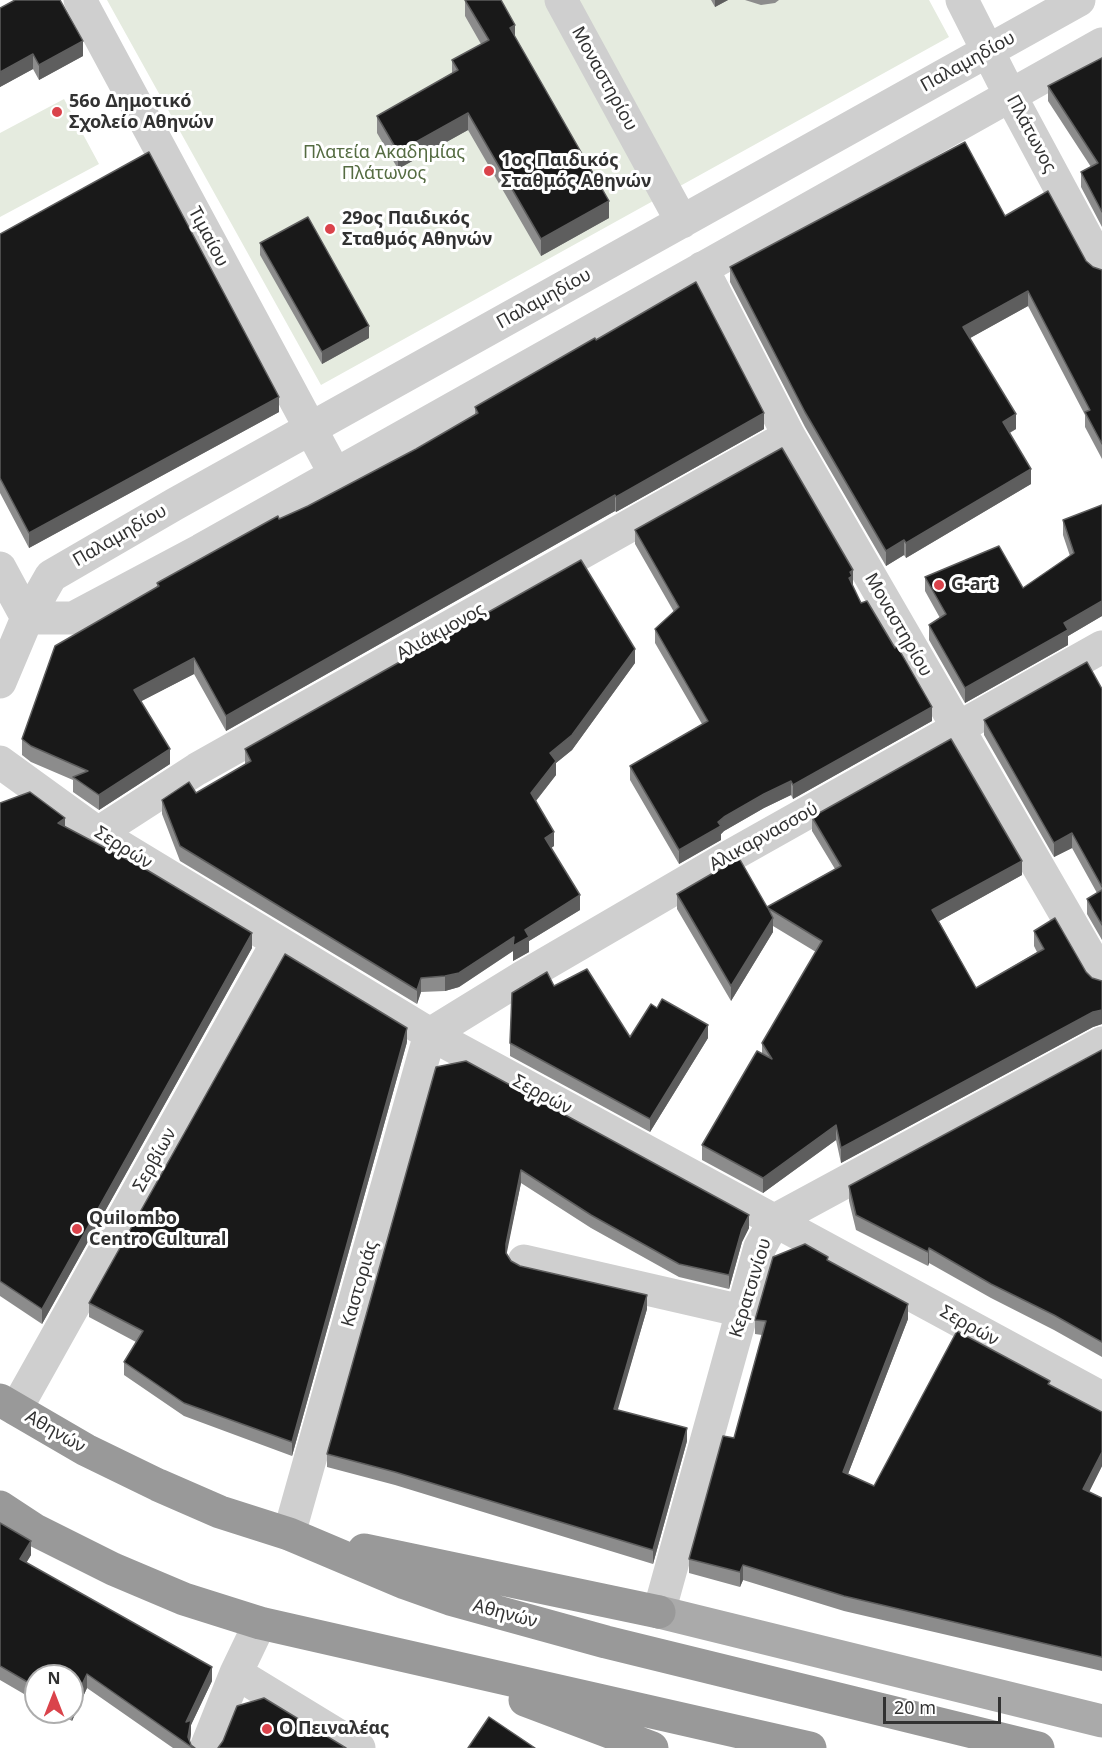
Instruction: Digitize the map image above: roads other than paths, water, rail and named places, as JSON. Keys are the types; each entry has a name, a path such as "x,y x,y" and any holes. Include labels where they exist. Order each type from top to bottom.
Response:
{"highway":[{"name":"Αθηνών","path":"8,1405 86,1450 158,1485 220,1512 289,1534 405,1583 450,1599 606,1642 1038,1748"},
{"path":"0,1507 34,1530 113,1569 184,1599 260,1623 800,1746"},
{"path":"289,1534 659,1612"},
{"path":"408,1656 652,1748"}],"main road":[{"path":"659,1612 1102,1721"}],"street":[{"name":"Τιμαίου","path":"80,0 335,474"},
{"name":"Μοναστηρίου","path":"561,0 682,222"},
{"name":"Πλάτωνος","path":"962,0 1102,266"},
{"name":"Παλαμηδίου","path":"0,682 27,618 51,576 1078,0"},
{"path":"1078,0 1102,22"},
{"path":"0,568 27,618 73,618 335,474 1102,44"},
{"name":"Μοναστηρίου","path":"702,268 789,436 1102,977"},
{"name":"Αλιάκμονος","path":"98,833 197,770 789,436"},
{"name":"Αλικαρνασσού","path":"430,1035 541,966 732,855 1102,646"},
{"name":"Σερρών","path":"0,762 98,833 430,1035 1102,1398"},
{"name":"Σερβίων","path":"8,1405 277,943"},
{"name":"Καστοριάς","path":"289,1534 430,1035"},
{"name":"Κερατσινίου","path":"659,1612 760,1246 775,1220 1102,1043"},
{"path":"524,1261 742,1311"},
{"path":"206,1748 236,1672 260,1623"},
{"path":"236,1672 359,1748"}],"place":[{"name":"56ο Δημοτικό Σχολείο Αθηνών","path":"57,112"},
{"name":"1ος Παιδικός Σταθμός Αθηνών","path":"489,171"},
{"name":"29ος Παιδικός Σταθμός Αθηνών","path":"330,229"},
{"name":"G-art","path":"939,585"},
{"name":"Quilombo Centro Cultural","path":"77,1229"},
{"name":"Ο Πειναλέας","path":"267,1729"}],"park label":[{"name":"Πλατεία Ακαδημίας Πλάτωνος","path":"384,163"}]}
